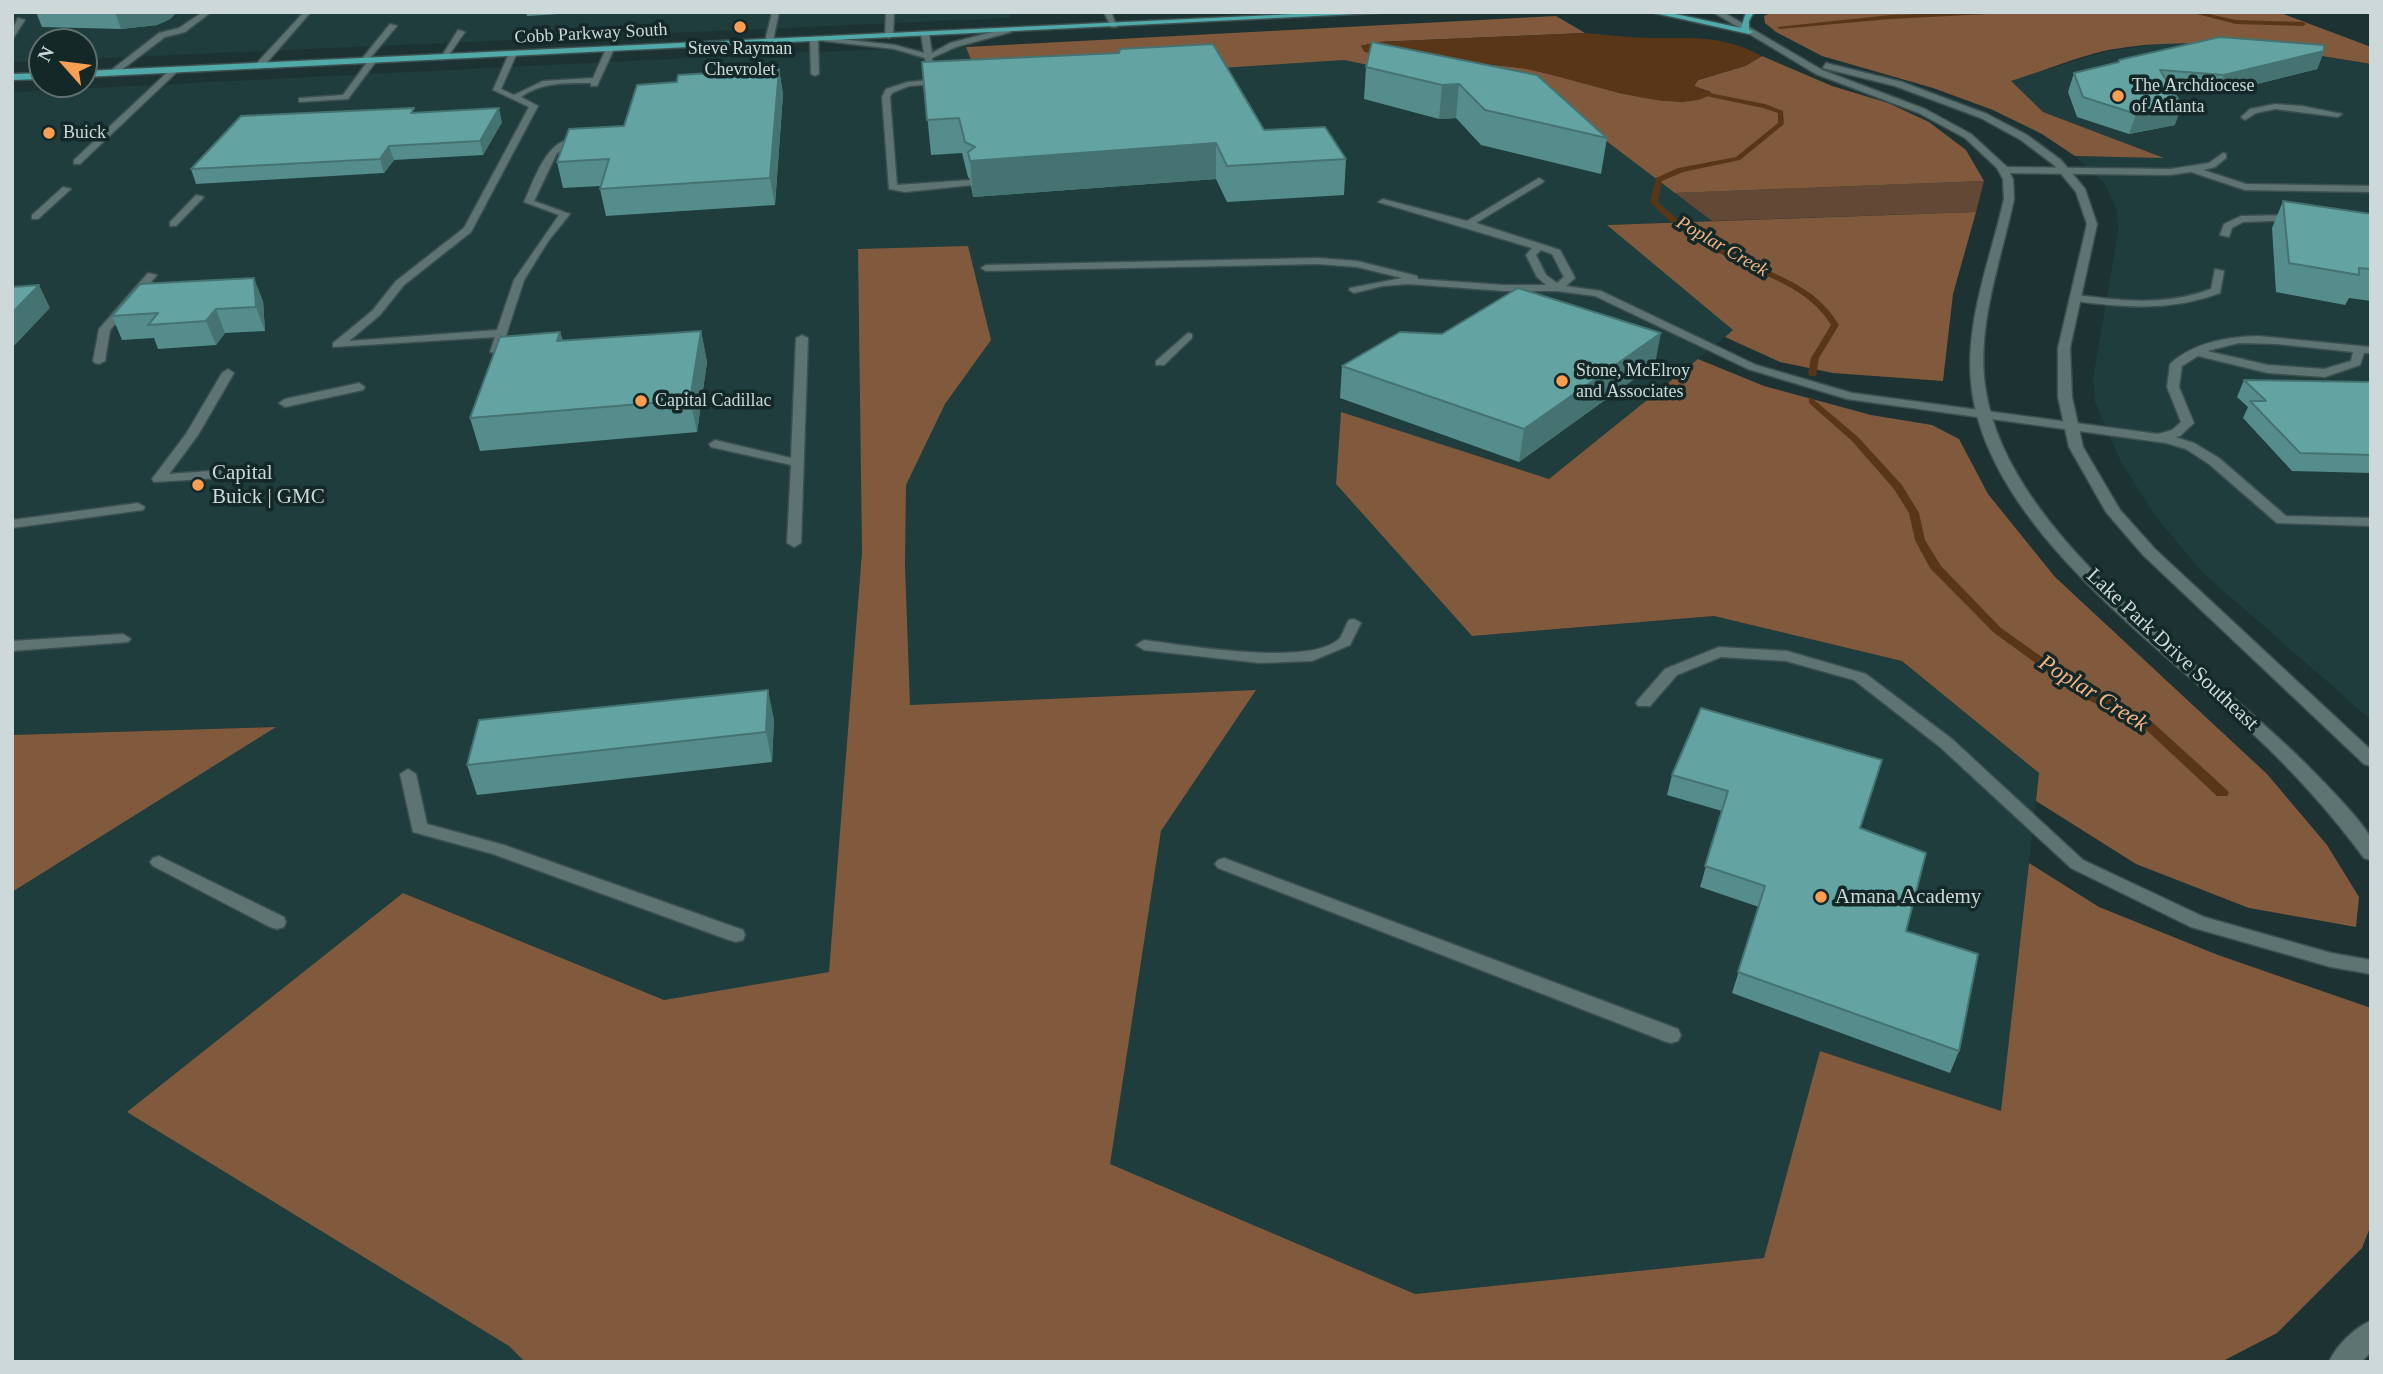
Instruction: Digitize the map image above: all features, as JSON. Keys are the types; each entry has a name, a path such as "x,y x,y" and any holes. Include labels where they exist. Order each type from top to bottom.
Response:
{"main road":[{"name":"Cobb Parkway South","path":"98,73 1392,12"},
{"path":"1654,12 1747,31 1745,21 1750,12"}],"street":[{"path":"1717,12 1828,76 1945,121 1986,150 2003,170"},
{"path":"1802,62 1884,81 1967,108 2019,134 2064,171 2083,193 2090,205 2092,224 2064,348 2064,397 2076,447 2114,512 2149,552 2371,760"},
{"name":"Lake Park Drive Southeast","path":"2003,170 2008,179 2008,199 1977,346 1979,391 1984,415 2013,481 2038,516 2122,609 2188,666 2317,786 2371,853"},
{"path":"2342,1362 2371,1333"}],"lane":[{"path":"114,72 162,35 182,30 208,12"},
{"path":"259,65 308,12"},
{"path":"769,41 776,12"},
{"path":"889,36 890,12"},
{"path":"1107,12 1114,25"},
{"path":"12,38 21,20"},
{"path":"302,100 345,97 393,26"},
{"path":"825,39 895,47 929,57 953,45 1008,30"},
{"path":"443,57 461,32"},
{"path":"925,34 932,82 908,84 889,91 886,97 892,187 905,189 970,183"},
{"path":"814,39 815,74"},
{"path":"515,98 523,90 540,85 595,82 610,49"},
{"path":"502,333 337,345 376,313 400,283 468,230 534,106 497,90 513,53"},
{"path":"77,162 176,69"},
{"path":"2245,117 2250,111 2264,107 2337,114"},
{"path":"496,352 519,280 545,239 565,214 529,202 553,151 574,140"},
{"path":"2003,170 2170,172 2194,170 2212,164 2223,156"},
{"path":"2194,170 2245,187 2371,190"},
{"path":"1468,224 1539,181"},
{"path":"35,217 66,189"},
{"path":"173,224 200,197"},
{"path":"1383,202 1468,224 1556,252 1570,278 1557,288"},
{"path":"2225,235 2227,226 2241,219 2303,218"},
{"path":"1539,247 1531,255 1542,277 1557,288"},
{"path":"986,268 1147,266 1274,260 1357,264 1390,270 1429,283"},
{"path":"1263,270 1274,260"},
{"path":"2076,298 2122,304 2189,302 2216,291 2219,271"},
{"path":"99,361 105,330 152,275"},
{"path":"1354,290 1383,283 1429,283 1557,288 1597,293 1752,367 1818,387 1883,402 2182,443 2205,455 2282,520 2371,522"},
{"path":"1160,363 1188,336"},
{"path":"794,543 802,338"},
{"path":"2158,438 2176,433 2188,423 2173,387 2176,364 2196,352 2219,343 2276,340 2365,350 2356,363 2325,373 2268,369 2196,352"},
{"path":"228,373 192,435 159,478 237,473"},
{"path":"285,403 359,387"},
{"path":"715,443 797,463"},
{"path":"12,524 138,507"},
{"path":"1144,645 1260,658 1312,656 1345,642 1354,623"},
{"path":"12,646 123,639"},
{"path":"1644,703 1671,672 1719,652 1787,656 1860,677 1946,743 2077,864 2198,922 2331,960 2371,967"},
{"path":"408,774 419,828 498,849 736,935"},
{"path":"159,862 277,922"},
{"path":"1224,864 1671,1035"}],"shaded area":[{"path":"12,12 1009,12 1011,18 98,58 98,28 28,28 28,61 12,62"},
{"path":"1773,12 2278,12 2371,47 2371,64 2240,46 2174,43 2108,50 2011,81 2043,112 2164,158 2075,156 2042,134 1993,110 1933,88 1822,56 1776,32 1765,23 1764,16"},
{"path":"1556,16 1585,33 1377,42 1361,46 1365,52 1523,68 1593,84 1619,93 1683,102 1711,92 1694,86 1698,80 1745,66 1762,56 1832,86 1888,103 1929,122 1966,150 1984,181 1675,193 1556,103 1344,60 1221,68 974,68 966,47"},
{"path":"1585,33 1712,40 1744,48 1762,56 1745,66 1698,80 1694,86 1712,93 1697,100 1675,102 1620,93 1520,68 1365,52 1361,46 1377,42"},
{"path":"2175,42 2273,49 2371,64 2371,720 2202,572 2156,517 2121,462 2095,402 2093,378 2118,233 2117,211 2105,184 2075,156 2161,157 2043,112 2010,81 2107,51"},
{"path":"966,47 974,68 1221,68 1344,60 1556,103 1712,221 1608,225 1734,330 1549,479 1341,413 1336,484 1472,636 1714,616 1902,661 2039,773 2001,1112 1820,1051 1765,1258 1415,1294 1109,1164 1161,831 1255,691 909,706 906,485 945,404 991,340 859,249 862,552 830,972 664,1000 403,893 509,1346 525,1362 12,1362 12,892 274,727 12,735 12,92 28,91 28,98 98,98 98,88 806,52"},
{"path":"1984,181 1976,212 1712,221 1675,193"},
{"path":"1976,212 1953,294 1943,381 1833,373 1780,362 1725,337 1733,330 1607,225"},
{"path":"968,246 991,340 945,404 906,485 905,565 910,705 1256,690 1161,831 1110,1164 1415,1294 1764,1258 1820,1051 2001,1111 2029,863 2099,907 2218,955 2371,1008 2371,1225 2362,1248 2277,1333 2221,1362 525,1362 509,1346 127,1112 403,893 664,1000 829,972 862,552 858,249"},
{"path":"1698,359 1764,386 1871,415 1932,425 1959,439 1988,494 2055,577 2267,774 2327,845 2359,897 2356,927 2249,908 2136,864 2036,801 2039,773 1902,661 1714,616 1472,636 1336,484 1341,412 1549,479"},
{"path":"276,727 12,892 12,735"}],"building":[{"path":"2220,37 2324,45 2324,51 2224,75 2160,70 2182,105 2136,114 2083,97 2074,73 2119,60"},
{"path":"1372,42 1537,75 1607,138 1485,110 1459,84 1442,85 1366,67"},
{"path":"1213,44 1264,130 1325,127 1346,159 1227,166 1216,143 970,161 968,152 975,147 965,142 959,118 927,120 922,62 1119,53 1120,49"},
{"path":"779,69 770,178 600,189 609,159 557,162 569,129 624,126 637,85 677,82 678,75"},
{"path":"414,108 411,113 499,108 480,141 389,146 380,159 191,169 241,116"},
{"path":"2283,201 2371,214 2371,269 2359,268 2359,275 2289,263"},
{"path":"254,278 256,307 216,309 206,321 148,325 158,313 112,316 140,284"},
{"path":"39,285 12,313 12,287"},
{"path":"1518,288 1661,333 1524,429 1342,366 1400,332 1442,334"},
{"path":"701,331 690,400 470,418 500,337 560,332 557,341"},
{"path":"2244,380 2371,382 2371,455 2300,453 2250,401 2266,401"},
{"path":"768,690 766,732 467,765 479,720"},
{"name":"Amana Academy","path":"1701,708 1882,760 1860,828 1926,853 1906,931 1978,954 1959,1051 1738,972 1765,886 1705,866 1728,791 1672,775"}],"waterway":[{"name":"Poplar Creek","path":"1780,27 1890,17 2025,12"},
{"name":"Poplar Creek","path":"2192,12 2236,22 2303,24"},
{"name":"Poplar Creek","path":"1694,92 1765,106 1781,112 1781,124 1738,159 1681,170 1659,180 1654,202 1685,229 1708,244 1796,286 1828,312 1835,325 1815,358 1813,374"},
{"name":"Poplar Creek","path":"1812,401 1855,439 1898,487 1914,513 1920,540 1936,568 1997,630 2086,694 2146,723 2222,793"}],"place":[{"name":"Steve Rayman Chevrolet","path":"740,27"},
{"name":"The Archdiocese of Atlanta","path":"2118,96"},
{"name":"Buick","path":"49,133"},
{"name":"Stone, McElroy and Associates","path":"1562,381"},
{"name":"Capital Cadillac","path":"641,401"},
{"name":"Capital Buick | GMC","path":"198,485"},
{"name":"Amana Academy","path":"1821,897"}]}
